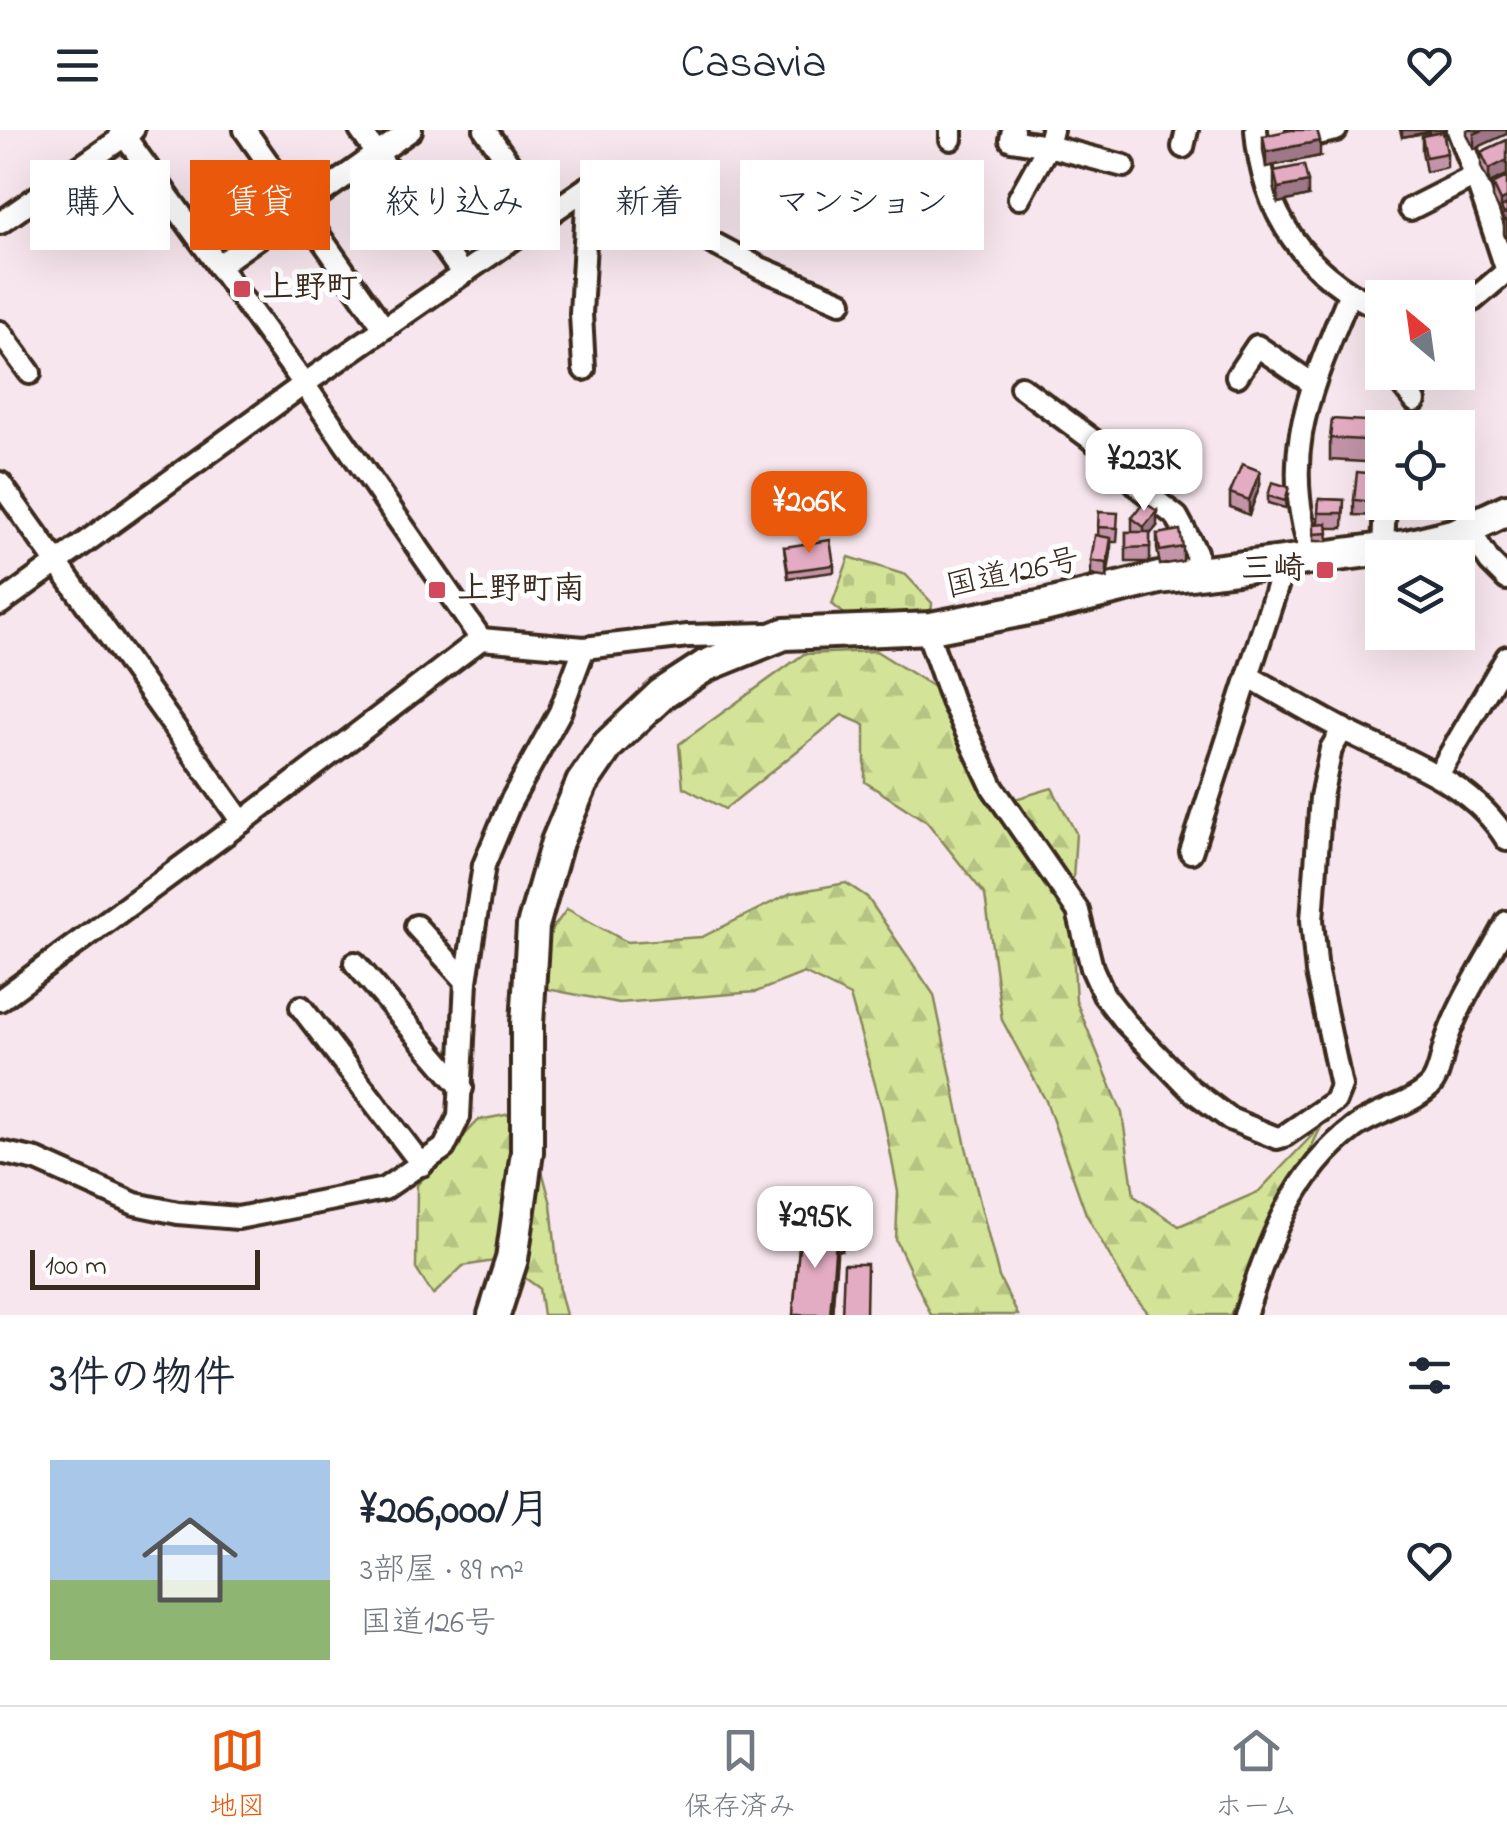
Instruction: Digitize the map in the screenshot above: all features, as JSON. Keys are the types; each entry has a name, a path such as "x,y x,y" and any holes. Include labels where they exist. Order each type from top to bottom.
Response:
{"highway":[{"name":"国道126号","path":"1429,540 1456,534 1507,510"},
{"name":"国道126号","path":"494,1315 512,1258 527,1152 527,1024 533,926 557,842 582,783 608,744 662,694 705,666 784,634 926,628 1197,572 1365,552"}],"street":[{"path":"244,130 266,160"},
{"path":"360,130 462,273"},
{"path":"330,187 412,130"},
{"path":"484,130 506,160"},
{"path":"1013,130 1011,140 1050,138 1124,166"},
{"path":"1336,130 1257,139 1264,180 1286,228 1304,253 1349,295 1365,302"},
{"path":"1461,131 1479,167 1485,198 1501,231 1507,271 1475,298"},
{"path":"0,222 126,132 481,639"},
{"path":"1020,198 1050,138"},
{"path":"1410,209 1479,167"},
{"path":"1485,198 1507,189"},
{"path":"720,247 842,302"},
{"path":"218,266 241,250"},
{"path":"329,250 384,328"},
{"path":"0,604 495,250"},
{"path":"584,368 581,314 585,250"},
{"path":"1191,852 1250,677 1299,561 1302,417 1349,295"},
{"path":"0,332 30,373"},
{"path":"1237,376 1257,346 1313,384"},
{"path":"1021,387 1102,447 1141,489 1177,517 1196,552 1197,572"},
{"path":"1407,390 1416,401"},
{"path":"0,483 242,822"},
{"path":"1468,528 1490,562 1507,579"},
{"path":"926,628 952,701 994,788 1078,911 1092,968 1104,995 1190,1089 1230,1120 1278,1138 1335,1101 1341,1086 1317,973 1312,920 1321,796 1331,750 1343,730"},
{"path":"0,1000 481,639 584,648 688,636 784,634"},
{"path":"0,1152 37,1160 135,1204 178,1213 238,1218 384,1189 444,1148 459,1117 466,982 484,864 510,803 560,712 584,648"},
{"path":"1438,775 1507,657"},
{"path":"1250,677 1343,730 1438,775 1488,814 1507,840"},
{"path":"1245,1315 1294,1192 1358,1124 1432,1085 1447,1039 1507,922"},
{"path":"416,926 466,982"},
{"path":"355,964 462,1088"},
{"path":"301,1007 422,1165"}],"green space":[{"path":"849,557 906,575 932,603 931,619 853,621 832,604"},
{"path":"876,651 937,689 1005,802 1052,788 1076,833 1071,911 1076,1001 1122,1113 1134,1196 1179,1226 1258,1192 1322,1125 1230,1315 1150,1315 1128,1288 1086,1214 1046,1101 1002,1020 985,895 927,822 865,782 865,725 842,715 725,809 683,787 679,744 804,654"},
{"path":"846,883 867,897 934,995 999,1277 1018,1315 931,1315 896,1240 898,1192 882,1109 850,996 804,973 756,992 619,1003 547,989 539,947 567,909 627,942 702,937 791,893"},
{"path":"526,1111 551,1204 566,1315 543,1315 539,1288 500,1260 463,1266 433,1295 416,1269 417,1185 479,1120"}],"building":[{"path":"1317,130 1320,141 1266,152 1263,136"},
{"path":"1443,132 1447,153 1426,157 1422,136"},
{"path":"1507,140 1507,160 1489,169 1481,152"},
{"path":"1304,165 1308,182 1278,188 1274,171"},
{"path":"1507,177 1507,198 1501,201 1493,184"},
{"path":"1332,419 1365,421 1365,440 1330,438"},
{"path":"1242,464 1260,471 1249,500 1230,493"},
{"path":"1357,472 1365,473 1365,501 1354,500"},
{"path":"1272,482 1289,487 1285,501 1268,496"},
{"path":"1319,499 1344,500 1343,513 1318,513"},
{"path":"1144,502 1157,511 1144,527 1132,518"},
{"path":"1099,512 1118,513 1117,528 1098,527"},
{"path":"1327,523 1328,533 1314,534 1314,524"},
{"path":"1180,530 1183,547 1160,551 1157,534"},
{"path":"1126,532 1150,532 1150,547 1126,548"},
{"path":"1095,535 1111,538 1107,563 1091,561"},
{"path":"830,540 834,565 788,571 784,547"},
{"path":"804,1210 845,1216 842,1236 837,1235 837,1228 801,1225"},
{"path":"853,1224 867,1227 866,1236 851,1233"},
{"path":"801,1225 837,1228 830,1315 793,1315"},
{"path":"844,1264 867,1264 866,1315 842,1315"}],"place":[{"name":"上野町","path":"242,289"},
{"name":"三崎","path":"1325,570"},
{"name":"上野町南","path":"437,590"}]}
